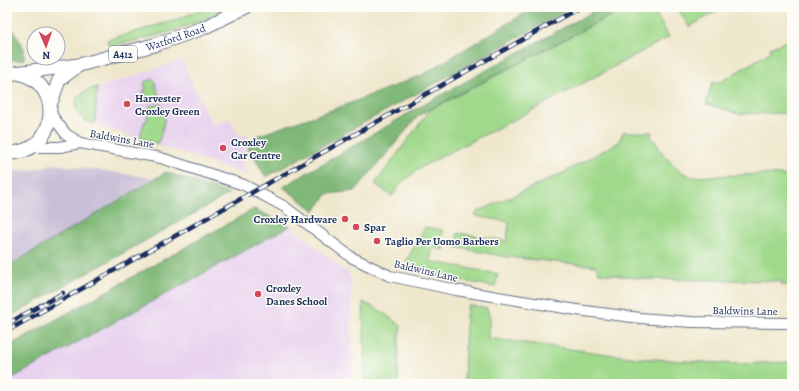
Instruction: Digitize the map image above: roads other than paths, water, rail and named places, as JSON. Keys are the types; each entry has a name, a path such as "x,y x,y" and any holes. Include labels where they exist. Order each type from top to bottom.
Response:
{"main road":[{"name":"Watford Road","path":"11,73 79,65 166,41 203,28 246,7"},
{"name":"Watford Road","path":"50,109 59,80 79,65"},
{"name":"A412","path":"7,153 20,152 36,144 45,132 50,109 42,88 37,82 30,76 11,73"}],"street":[{"name":"Baldwins Lane","path":"50,109 66,134 80,143 161,158 244,185 285,207 351,257 390,276 456,290 577,310 640,318 691,322 792,323"},
{"path":"30,147 60,146 80,143"}],"railway":[{"path":"7,331 580,7"},
{"path":"7,324 63,293"}],"place":[{"name":"Harvester Croxley Green","path":"127,104"},
{"name":"Croxley Car Centre","path":"223,148"},
{"name":"Croxley Hardware","path":"345,219"},
{"name":"Spar","path":"356,227"},
{"name":"Taglio Per Uomo Barbers","path":"377,241"},
{"name":"Croxley Danes School","path":"258,294"}]}
